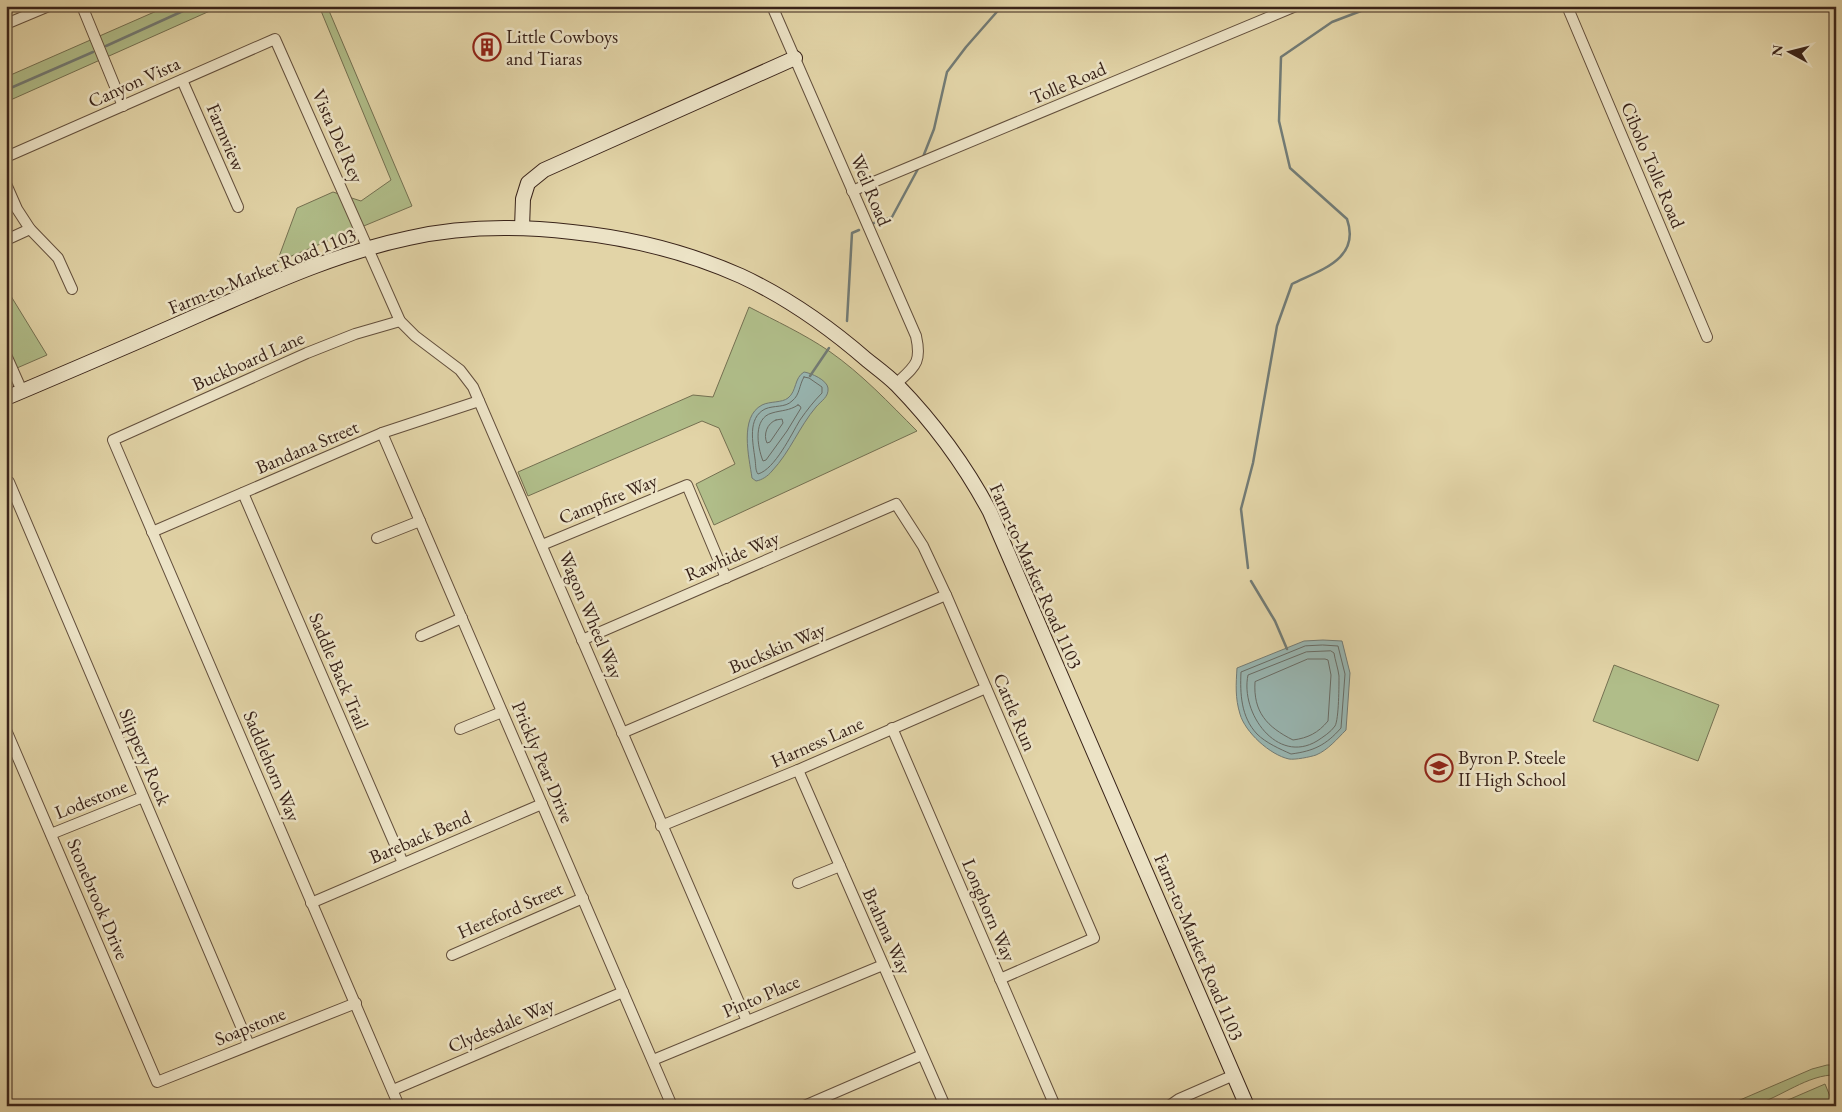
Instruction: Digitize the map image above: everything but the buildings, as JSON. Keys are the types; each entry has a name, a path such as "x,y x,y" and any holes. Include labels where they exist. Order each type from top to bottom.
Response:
{"main road":[{"path":"522,228 523,199 528,183 544,170 795,58"},
{"name":"Farm-to-Market Road 1103","path":"6,398 256,289 368,248 437,233 522,228 618,238 692,257 742,276 772,292 823,325 896,384 935,429 965,469 990,512 1247,1106"}],"street":[{"path":"6,24 48,6"},
{"path":"82,6 123,106"},
{"name":"Weil Road","path":"772,6 916,336 919,348 918,360 913,368 896,384"},
{"name":"Tolle Road","path":"852,191 1296,6"},
{"name":"Cibolo Tolle Road","path":"1567,6 1707,337"},
{"name":"Canyon Vista","path":"6,157 276,39"},
{"name":"Vista Del Rey","path":"276,39 368,248"},
{"name":"Farmview","path":"182,80 238,208"},
{"path":"6,184 17,209 30,229 58,258 72,289"},
{"path":"6,240 30,229"},
{"name":"Wagon Wheel Way","path":"368,248 400,321 460,370 479,401 661,826 747,1021"},
{"name":"Buckboard Lane","path":"112,440 307,353 355,334 400,321"},
{"path":"6,354 22,391"},
{"name":"Bandana Street","path":"152,532 382,433 479,401"},
{"name":"Prickly Pear Drive","path":"382,433 672,1106"},
{"name":"Saddlehorn Way","path":"112,440 399,1106"},
{"name":"Slippery Rock","path":"8,482 249,1045"},
{"name":"Campfire Way","path":"542,545 687,485 726,578"},
{"name":"Saddle Back Trail","path":"243,493 403,863"},
{"name":"Rawhide Way","path":"582,640 896,504"},
{"name":"Cattle Run","path":"896,504 923,546 946,595 1094,938 1000,980"},
{"path":"377,538 420,521"},
{"name":"Buckskin Way","path":"622,733 946,595"},
{"path":"421,636 462,618"},
{"name":"Harness Lane","path":"661,826 798,770 986,688"},
{"path":"460,729 502,712"},
{"name":"Longhorn Way","path":"892,728 1055,1106"},
{"name":"Stonebrook Drive","path":"6,730 157,1082"},
{"name":"Brahma Way","path":"798,770 944,1106"},
{"name":"Lodestone","path":"51,834 143,797"},
{"name":"Bareback Bend","path":"311,902 542,804"},
{"path":"798,883 840,866"},
{"name":"Hereford Street","path":"452,955 583,898"},
{"name":"Pinto Place","path":"653,1060 883,965"},
{"name":"Clydesdale Way","path":"393,1090 623,992"},
{"name":"Soapstone","path":"157,1082 356,1003"},
{"path":"804,1106 922,1055"},
{"path":"1169,1106 1179,1099 1234,1075"}],"green space":[{"path":"168,6 221,6 6,102 6,77"},
{"path":"319,6 327,6 412,206 277,262 297,208 333,192 361,201 391,180"},
{"path":"6,288 47,355 17,368 6,343"},
{"path":"749,307 829,351 875,389 917,431 714,525 696,484 735,464 719,428 702,421 528,496 518,472 693,395 713,397"},
{"path":"1614,665 1719,705 1698,761 1593,721"},
{"path":"1836,1065 1836,1075 1815,1078 1754,1105 1743,1107 1726,1106 1812,1069"},
{"path":"1825,1084 1834,1106 1774,1106"}],"water":[{"path":"804,372 814,375 825,382 828,388 827,394 804,423 778,464 767,476 756,481 752,478 748,449 747,438 750,419 762,405 783,401 788,398"},
{"path":"1304,641 1342,641 1350,673 1346,730 1328,747 1316,755 1295,759 1282,757 1259,742 1243,721 1238,708 1237,668"}],"waterway":[{"path":"106,46 194,6"},
{"path":"923,157 934,129 947,72 1002,6"},
{"path":"1248,568 1241,509 1253,463 1277,326 1292,284 1335,261 1348,244 1350,233 1347,219 1290,168 1279,121 1281,57 1332,22 1374,6"},
{"path":"6,90 93,52"},
{"path":"874,223 892,217 919,167"},
{"path":"847,321 852,233 859,230"},
{"path":"810,376 829,348"},
{"path":"1251,581 1275,621 1287,649"}],"place":[{"name":"Little Cowboys and Tiaras","path":"487,47"},
{"name":"Byron P. Steele II High School","path":"1439,768"}]}
